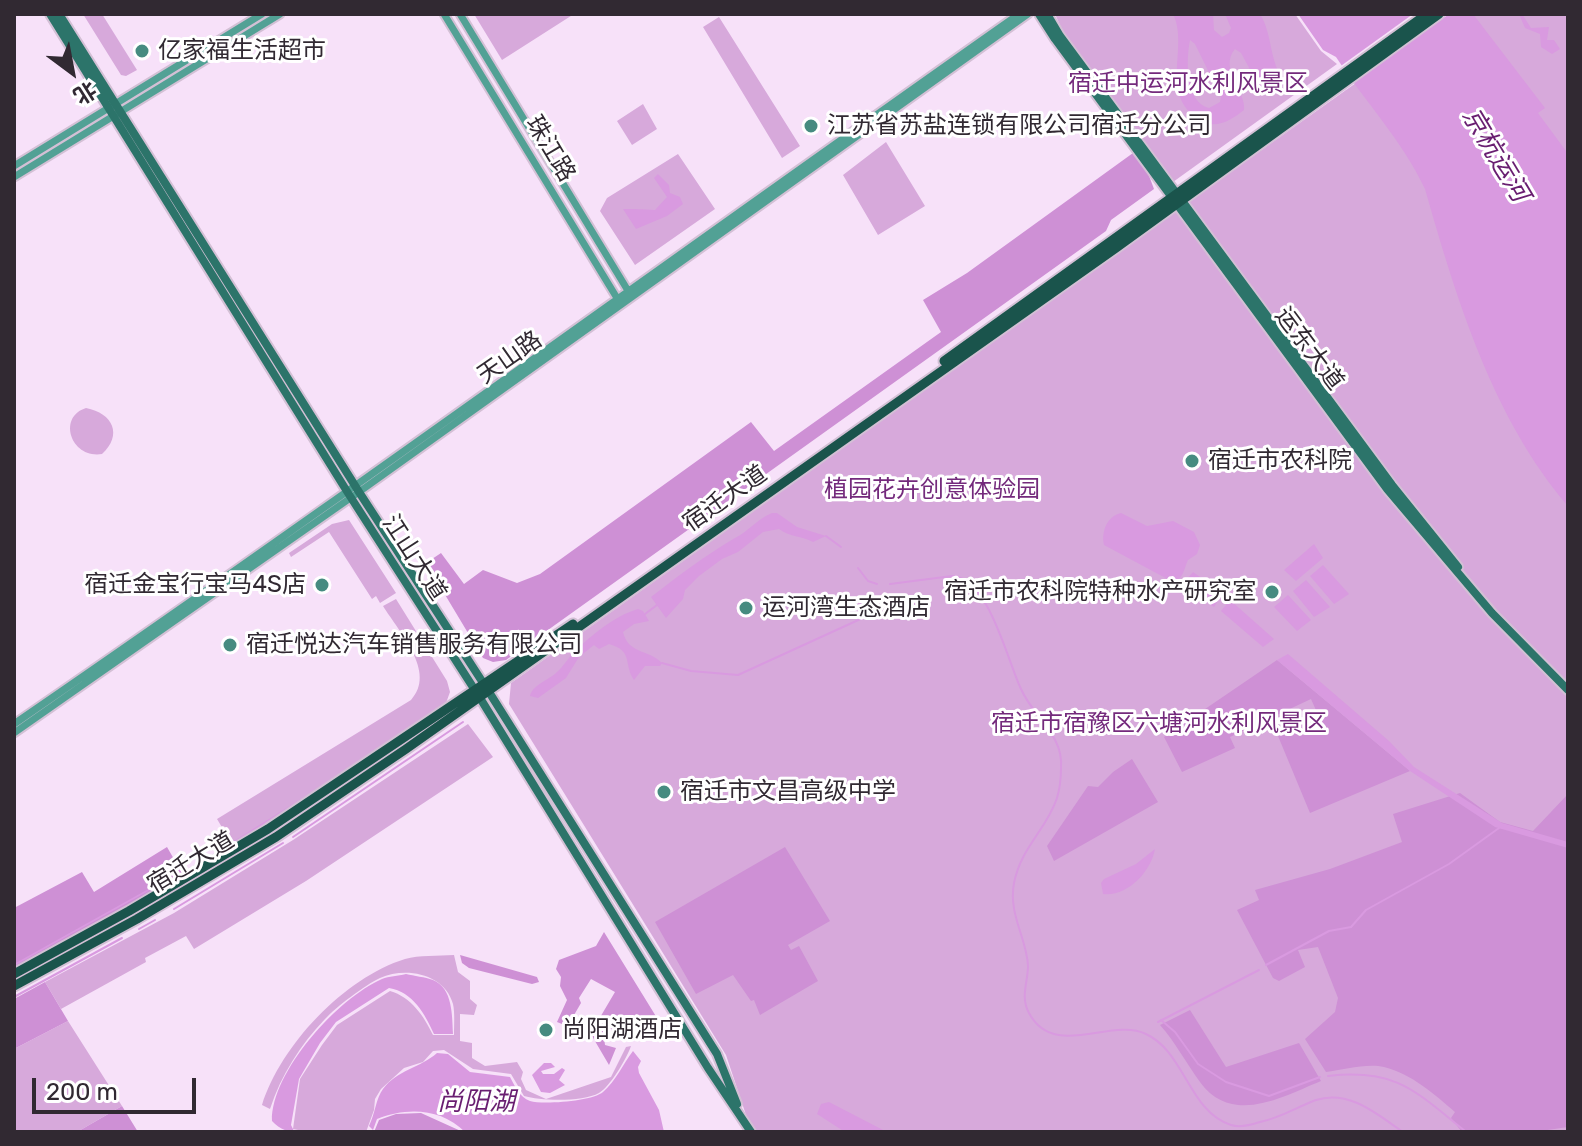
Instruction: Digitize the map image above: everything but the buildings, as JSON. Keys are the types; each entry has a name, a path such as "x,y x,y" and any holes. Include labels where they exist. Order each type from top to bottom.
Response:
{"main road":[{"name":"江山大道","path":"50,14 115,110"},
{"name":"江山大道","path":"59,14 115,110 353,493 717,1054 745,1123"},
{"name":"运东大道","path":"1039,14 1176,198"},
{"name":"运东大道","path":"1047,14 1387,489 1492,613 1568,687"},
{"name":"宿迁大道","path":"1176,198 1427,14"},
{"name":"宿迁大道","path":"14,986 137,919 276,837 1439,14"},
{"name":"江山大道","path":"482,692 690,1040 751,1132"},
{"name":"宿迁大道","path":"14,974 247,843 482,692"}],"street":[{"path":"14,177 262,14"},
{"path":"14,166 280,14"},
{"name":"珠江路","path":"444,14 619,301"},
{"name":"珠江路","path":"460,14 630,294"},
{"name":"天山路","path":"630,294 1019,14"},
{"name":"天山路","path":"14,733 619,301 1028,14"},
{"name":"天山路","path":"14,724 353,493"}],"green space":[{"path":"83,14 102,14 137,70 126,76 121,75"},
{"path":"474,14 574,14 502,60"},
{"name":"宿迁中运河水利风景区","path":"1055,14 1295,14 1321,51 1337,64 1173,182 1062,30"},
{"name":"宿迁市宿豫区六塘河水利风景区","path":"1453,14 1568,14 1568,1132 755,1132 748,1121 726,1055 509,704 511,683"},
{"path":"719,17 800,146 782,158 703,27"},
{"path":"643,104 657,129 632,145 617,121"},
{"path":"886,142 925,206 878,235 843,175"},
{"path":"678,154 715,209 635,265 600,211 607,198"},
{"path":"86,408 103,415 112,426 112,440 102,454 82,450 72,436 72,420"},
{"path":"349,520 396,593 380,603 376,596 372,599 329,532 291,557 289,553 332,524"},
{"path":"396,599 447,681 450,692 446,703 314,796 235,845 217,819 411,700 418,689 418,665 406,640 383,606"},
{"path":"468,724 493,757 306,881 194,949 186,936 61,1009 45,982 174,913 293,840"},
{"path":"454,955 458,972 470,981 470,999 477,1005 474,1015 460,1014 460,1041 472,1043 472,1058 485,1066 517,1062 523,1072 521,1079 526,1090 546,1099 611,1077 626,1047 631,1046 608,1085 599,1093 583,1098 551,1100 531,1098 524,1096 511,1074 473,1069 444,1050 433,1051 423,1062 404,1068 381,1089 366,1132 293,1129 300,1079 322,1045 337,1025 390,991 416,1008 433,1035 454,1035 453,1004 449,994 433,979 401,973 374,981 330,1014 293,1061 270,1109 262,1105 271,1082 300,1037 338,998 382,968 405,959"},
{"path":"68,1021 122,1106 77,1132 14,1132 14,1049"}],"shaded area":[{"path":"1133,153 1148,173 1154,189 1111,220 1106,231 506,660 493,662 483,658 426,563 441,553 464,584 483,570 517,583 540,574 751,422 774,451 941,332 923,300 967,273"},
{"path":"1277,660 1410,771 1310,813 1278,736 1319,717 1311,699 1230,737 1235,748 1182,772 1164,737"},
{"path":"1132,759 1158,802 1054,861 1047,846 1088,786 1098,787"},
{"path":"1460,793 1500,822 1533,831 1568,794 1568,1127 1534,1132 1462,1132 1451,1118 1455,1112 1404,1074 1377,1066 1326,1072 1305,1039 1335,1012 1338,998 1318,947 1298,950 1305,967 1279,981 1273,978 1237,910 1259,900 1255,890 1330,869 1402,842 1393,814"},
{"path":"167,847 181,876 14,969 14,908 82,872 94,892"},
{"path":"785,847 830,921 788,945 791,950 799,946 818,981 760,1015 754,1000 751,1001 733,975 696,994 655,922"},
{"path":"604,932 657,1018 641,1026 603,1030 605,1045 616,1048 609,1065 592,1031 615,992 591,979 579,998 581,1003 570,1022 557,1022 567,1000 556,969 559,960 596,946"},
{"path":"460,955 537,977 539,982 532,984 469,968 462,963"},
{"path":"45,982 68,1021 14,1049 14,999"},
{"path":"1190,1010 1226,1067 1299,1043 1321,1081 1258,1104 1227,1103 1200,1082 1160,1025"},
{"path":"122,1106 138,1132 77,1132"},
{"path":"421,1113 463,1132 374,1132 379,1120 396,1114"}],"water":[{"path":"1173,14 1213,14 1214,30 1222,37 1231,28 1225,14 1260,14 1284,81 1282,87 1270,94 1259,86 1241,53 1235,49 1231,57 1231,73 1244,110 1219,124 1204,122 1190,112 1181,100 1177,72 1177,27","holes":["1190,40 1195,44 1221,97 1220,102 1209,108 1195,98 1191,89"]},
{"name":"京杭运河","path":"1298,14 1473,14 1545,108 1538,113 1566,151 1568,149 1568,506 1518,435 1498,396 1464,314 1425,189 1416,171 1336,57 1323,50"},
{"path":"1519,14 1531,28 1549,27 1547,40 1554,40 1560,49 1552,54 1541,47 1540,34 1525,28"},
{"path":"658,174 669,185 670,193 680,197 683,204 667,216 636,229 623,209 655,210 667,197 654,178"},
{"path":"772,513 777,513 797,527 826,536 813,542 779,529 763,532 699,576 666,618 651,597"},
{"path":"1121,513 1147,526 1173,521 1194,532 1200,545 1179,578 1173,582 1104,545 1106,525 1112,517"},
{"path":"1314,544 1323,558 1296,581 1284,570"},
{"path":"1323,565 1349,594 1334,604 1310,576"},
{"path":"1193,572 1223,593 1214,607 1181,586"},
{"path":"1306,580 1330,607 1314,617 1293,591"},
{"path":"1288,595 1311,620 1297,631 1274,607"},
{"path":"1230,600 1274,639 1263,647 1221,611"},
{"path":"638,609 649,621 634,624 623,632 629,644 657,659 662,663 660,666 645,666 634,680 622,650 609,644 599,649 594,645 579,657 566,678 538,698 530,696 596,633 620,616"},
{"path":"1288,654 1389,741 1414,767 1502,823 1568,842 1568,848 1495,827 1410,771 1277,660"},
{"path":"1155,849 1149,866 1136,881 1121,891 1103,894 1101,883 1104,879 1136,864"},
{"path":"406,974 433,980 444,989 450,1003 453,1034 434,1034 411,999 389,988 336,1022 320,1043 299,1079 291,1125 294,1131 299,1132 285,1130 275,1124 272,1121 275,1102 283,1081 310,1039 346,1002 365,989 385,978"},
{"name":"尚阳湖","path":"633,1051 641,1061 639,1073 659,1110 664,1132 465,1132 445,1118 423,1112 388,1115 377,1119 373,1130 369,1126 383,1089 402,1073 437,1053 448,1054 470,1072 510,1077 526,1099 545,1103 598,1095 616,1078"},
{"path":"544,1063 555,1067 541,1071 543,1074 554,1074 562,1068 565,1070 559,1080 565,1085 550,1093 541,1092 532,1075"},
{"path":"829,1102 887,1132 845,1132 817,1114 821,1104"}],"pier":[{"path":"1413,14 1449,14 1349,85 1338,68"}],"waterway":[{"path":"826,536 841,547"},
{"path":"858,568 868,581 877,584"},
{"path":"890,584 952,576 965,580 976,590 995,622 1026,699 1058,746 1061,772 1057,798 1022,859 1013,894 1027,956 1026,1007 1040,1027 1053,1034 1068,1036 1116,1030 1146,1034 1170,1054 1205,1108 1231,1125 1253,1124 1316,1100 1340,1098 1362,1106 1403,1132"},
{"path":"645,614 657,605"},
{"path":"662,663 691,671 738,675 878,611"},
{"path":"234,842 435,710"},
{"path":"293,837 463,722"},
{"path":"1266,965 1329,931 1351,927 1366,910 1449,864 1499,828"},
{"path":"174,909 283,843"},
{"path":"14,965 170,878"},
{"path":"139,929 155,920"},
{"path":"14,997 122,938"},
{"path":"1158,1022 1259,970"},
{"path":"1161,1020 1175,1032 1198,1064 1226,1082 1269,1096 1320,1077"},
{"path":"1328,1076 1351,1074 1388,1079 1418,1094 1465,1131"}],"place":[{"name":"亿家福生活超市","path":"142,51"},
{"name":"江苏省苏盐连锁有限公司宿迁分公司","path":"811,126"},
{"name":"宿迁市农科院","path":"1192,461"},
{"name":"宿迁金宝行宝马4S店","path":"322,585"},
{"name":"宿迁市农科院特种水产研究室","path":"1272,592"},
{"name":"运河湾生态酒店","path":"746,608"},
{"name":"宿迁悦达汽车销售服务有限公司","path":"230,645"},
{"name":"宿迁市文昌高级中学","path":"664,792"},
{"name":"尚阳湖酒店","path":"546,1030"}],"park label":[{"name":"植园花卉创意体验园","path":"932,490"}]}
